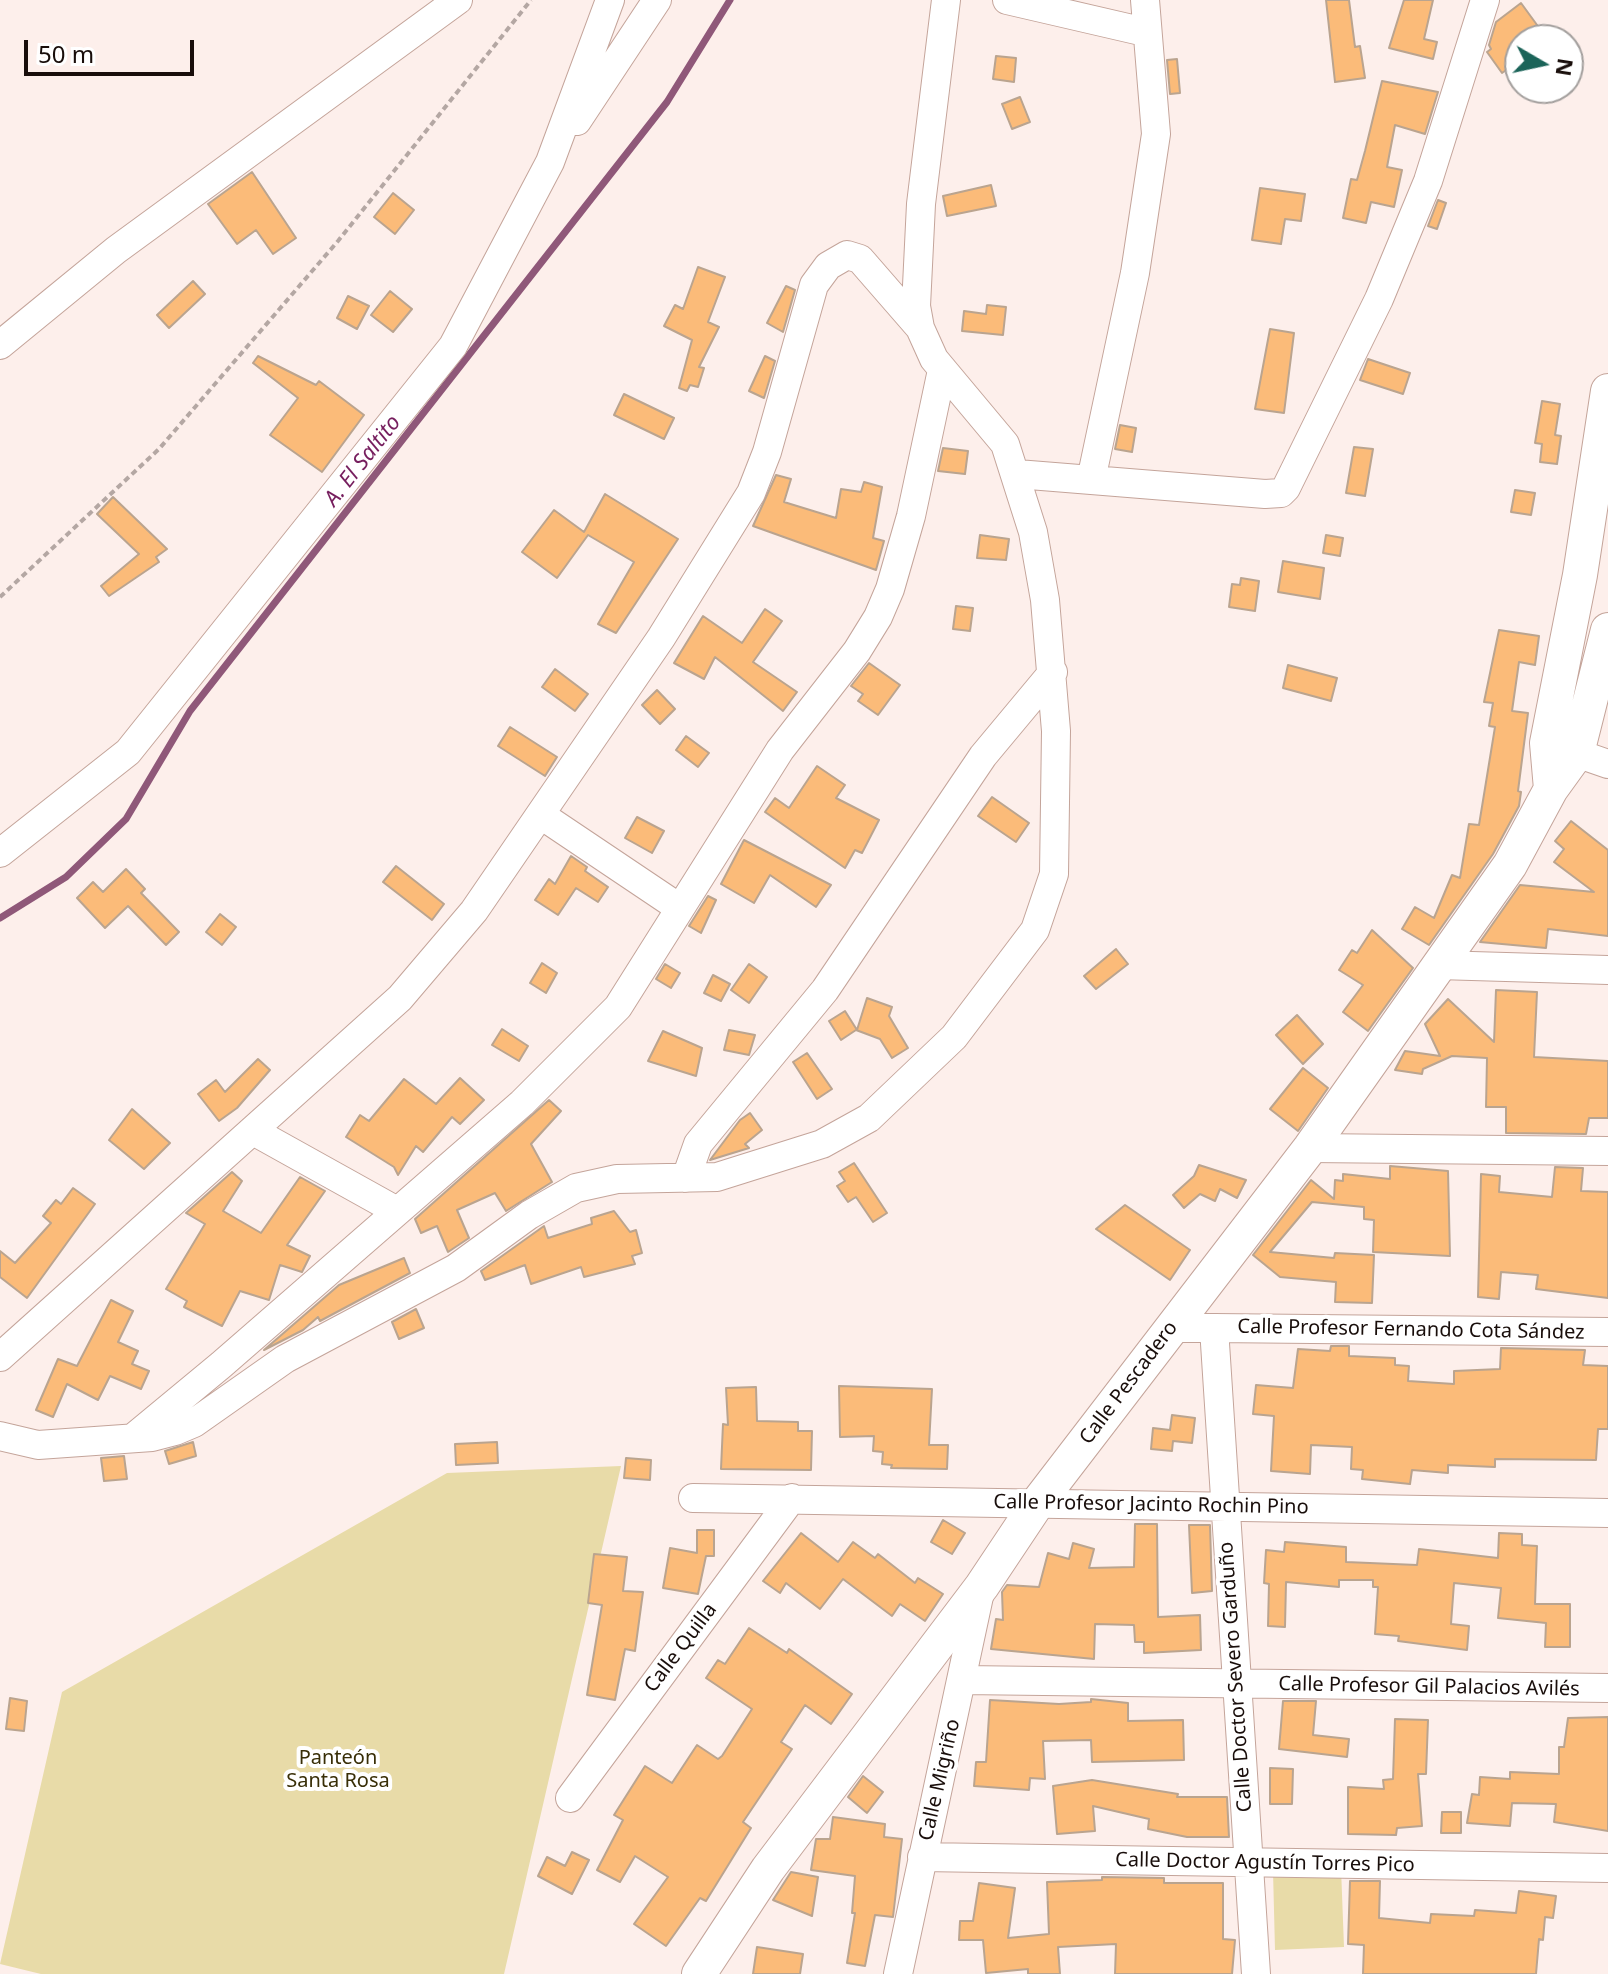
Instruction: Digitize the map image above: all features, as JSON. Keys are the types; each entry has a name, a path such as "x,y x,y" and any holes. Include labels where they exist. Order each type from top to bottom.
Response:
{"street":[{"path":"0,345 116,250 458,0"},
{"path":"550,162 610,0"},
{"path":"0,853 128,752 453,346 550,162 657,0"},
{"path":"920,328 916,306 921,204 946,0"},
{"path":"1007,0 1145,32"},
{"path":"1091,480 1135,273 1156,134 1145,32 1145,0"},
{"path":"1017,474 1265,494 1281,493 1286,488 1379,299 1422,196 1485,0"},
{"path":"0,1357 255,1132 400,998 474,911 661,638 751,493 767,452 819,274 847,255 860,259 920,328 942,370 1005,444 1033,532 1053,672 1056,731 1054,874 1035,930 954,1037 869,1118 822,1144 717,1177 617,1179 576,1188 529,1215 456,1268 285,1359 194,1423 175,1431 38,1445 0,1436"},
{"path":"133,1437 221,1365 522,1103 599,1029 635,983 678,907 780,750 857,651 878,617 907,529 942,370"},
{"path":"1577,753 1580,575 1608,391"},
{"path":"1577,753 1608,630"},
{"path":"686,1178 698,1144 825,990 983,756 1053,672"},
{"name":"Calle Pescadero","path":"699,1974 768,1869 982,1586 1036,1505 1310,1148 1510,865 1551,789 1577,753"},
{"path":"541,815 678,907"},
{"path":"1438,965 1608,970"},
{"path":"255,1132 397,1211"},
{"path":"1310,1148 1608,1151"},
{"path":"1170,1328 1214,1328"},
{"name":"Calle Profesor Fernando Cota Sández","path":"1214,1328 1608,1332"},
{"name":"Calle Doctor Severo Garduño","path":"1214,1328 1256,1974"},
{"name":"Calle Profesor Jacinto Rochin Pino","path":"693,1498 1608,1513"},
{"name":"Calle Quilla","path":"570,1798 792,1498"},
{"name":"Calle Migriño","path":"898,1974 982,1586"},
{"name":"Calle Profesor Gil Palacios Avilés","path":"963,1680 1608,1688"},
{"name":"Calle Doctor Agustín Torres Pico","path":"922,1857 1608,1868"}],"path":[{"path":"0,597 159,449 338,241 531,0"}],"green space":[{"name":"Panteón Santa Rosa","path":"621,1466 504,1974 41,1974 0,1964 62,1692 447,1473"},
{"path":"1341,1868 1344,1947 1275,1950 1273,1871"}],"building":[{"path":"1326,0 1349,0 1355,47 1360,46 1365,78 1335,82"},
{"path":"1404,0 1433,0 1424,39 1437,42 1433,59 1389,48"},
{"path":"1521,3 1536,24 1504,24 1502,73 1487,52 1491,49 1489,45 1496,22"},
{"path":"996,56 1016,58 1014,82 993,79"},
{"path":"1177,59 1180,93 1170,94 1167,60"},
{"path":"1382,81 1438,92 1425,134 1395,125 1387,167 1402,170 1394,207 1371,202 1366,223 1343,218 1351,179 1357,180"},
{"path":"1020,97 1030,122 1012,129 1002,104"},
{"path":"252,172 296,238 273,254 256,230 237,244 208,204"},
{"path":"991,185 996,206 947,216 943,196"},
{"path":"1260,188 1305,194 1301,221 1285,219 1281,244 1252,240"},
{"path":"393,193 414,210 395,234 374,217"},
{"path":"1438,200 1446,203 1437,229 1428,226"},
{"path":"698,267 725,277 708,322 719,327 699,367 704,368 698,387 690,385 687,391 679,388 692,340 664,326 675,305 683,309"},
{"path":"193,281 205,294 169,328 157,315"},
{"path":"786,286 795,290 783,332 767,323"},
{"path":"390,291 412,309 393,332 371,315"},
{"path":"348,296 369,306 357,329 337,318"},
{"path":"987,305 1006,307 1003,335 962,331 964,311 986,314"},
{"path":"1270,329 1294,333 1284,413 1255,409"},
{"path":"258,356 316,385 319,381 364,415 322,472 270,435 298,398 253,363"},
{"path":"765,356 775,361 764,398 749,391"},
{"path":"1368,359 1410,373 1403,394 1360,380"},
{"path":"624,394 674,418 664,439 614,415"},
{"path":"1542,401 1560,404 1555,435 1561,436 1557,464 1540,462 1542,444 1535,443"},
{"path":"1120,425 1136,428 1132,452 1115,449"},
{"path":"1354,447 1373,449 1365,496 1346,493"},
{"path":"943,448 968,451 965,474 938,471"},
{"path":"776,475 791,479 784,502 836,518 841,489 861,492 864,482 882,487 873,538 884,541 876,570 753,526"},
{"path":"1515,490 1535,493 1531,515 1511,512"},
{"path":"605,494 678,539 616,633 598,624 634,562 588,535 557,578 522,552 554,510 584,532"},
{"path":"113,497 167,549 156,557 159,562 109,596 101,586 139,554 97,514"},
{"path":"980,535 1009,539 1006,560 977,558"},
{"path":"1326,535 1343,538 1340,556 1323,553"},
{"path":"1283,561 1324,568 1320,599 1278,592"},
{"path":"1241,578 1259,581 1255,611 1229,607 1232,584 1240,585"},
{"path":"956,606 973,608 970,631 953,629"},
{"path":"765,609 782,621 753,662 797,692 783,711 715,657 704,679 674,663 703,616 742,643"},
{"path":"1499,630 1539,636 1535,665 1519,662 1512,711 1528,713 1518,791 1521,792 1519,806 1493,854 1429,945 1402,929 1415,907 1434,918 1452,875 1460,878 1469,824 1479,825 1495,727 1489,726 1493,703 1484,702"},
{"path":"869,663 900,685 878,715 858,701 863,694 851,686"},
{"path":"1288,665 1337,678 1331,701 1283,688"},
{"path":"555,669 588,694 575,711 542,687"},
{"path":"657,690 675,709 660,724 642,705"},
{"path":"510,727 557,757 545,776 498,746"},
{"path":"686,736 709,753 698,767 676,750"},
{"path":"817,766 845,785 836,798 879,820 862,853 855,850 845,868 765,812 775,798 789,808"},
{"path":"992,797 1029,823 1016,842 978,816"},
{"path":"637,817 664,831 652,853 625,838"},
{"path":"1571,821 1608,850 1608,936 1548,929 1546,948 1480,942 1520,885 1594,892 1554,862 1564,849 1555,841"},
{"path":"744,840 831,885 816,907 770,875 754,903 721,884"},
{"path":"571,856 587,867 585,871 608,887 598,902 576,888 558,915 535,900 549,879 555,884"},
{"path":"396,866 444,904 432,920 383,882"},
{"path":"126,869 145,889 141,893 179,932 166,945 128,906 105,928 77,898 93,882 103,892"},
{"path":"708,896 716,900 701,933 689,926"},
{"path":"220,914 236,927 222,945 206,932"},
{"path":"1372,930 1413,968 1368,1031 1343,1012 1363,985 1339,970 1352,950 1357,953"},
{"path":"1116,949 1128,964 1096,989 1084,976"},
{"path":"542,963 557,973 546,993 530,983"},
{"path":"665,964 680,973 671,988 656,979"},
{"path":"749,964 767,977 749,1003 731,990"},
{"path":"713,975 730,984 721,1001 704,993"},
{"path":"1496,990 1537,992 1534,1057 1608,1061 1608,1118 1589,1118 1586,1134 1506,1133 1506,1107 1486,1107 1487,1058 1452,1056 1423,1069 1422,1074 1395,1070 1405,1051 1440,1056 1425,1024 1448,999 1494,1042"},
{"path":"867,998 892,1007 889,1016 908,1048 892,1058 880,1039 856,1030 841,1040 829,1021 845,1011 857,1030"},
{"path":"1297,1015 1323,1044 1303,1064 1276,1035"},
{"path":"502,1029 528,1046 519,1061 492,1045"},
{"path":"729,1030 755,1035 749,1055 724,1050"},
{"path":"663,1031 702,1048 696,1076 648,1061"},
{"path":"807,1053 832,1089 817,1099 793,1062"},
{"path":"258,1059 270,1070 237,1108 219,1121 198,1094 216,1080 225,1092"},
{"path":"1303,1068 1328,1088 1298,1131 1270,1109"},
{"path":"460,1078 484,1100 460,1124 452,1117 423,1152 416,1146 398,1175 394,1167 346,1137 360,1115 369,1121 404,1079 436,1104"},
{"path":"549,1100 561,1111 531,1144 552,1182 506,1211 495,1193 457,1210 469,1238 448,1252 437,1226 421,1233 415,1219"},
{"path":"132,1109 170,1143 144,1169 109,1140"},
{"path":"750,1113 762,1130 745,1144 749,1148 710,1160 740,1120"},
{"path":"854,1163 887,1213 873,1222 856,1197 848,1202 837,1186 845,1181 839,1172"},
{"path":"1199,1165 1246,1180 1237,1198 1220,1189 1215,1201 1200,1194 1184,1208 1173,1195 1194,1176"},
{"path":"1390,1166 1448,1171 1450,1256 1373,1252 1374,1220 1364,1219 1364,1207 1312,1202 1270,1252 1334,1258 1335,1253 1374,1255 1372,1303 1335,1302 1336,1282 1280,1277 1253,1255 1311,1180 1334,1199 1335,1180 1343,1181 1343,1174 1390,1179"},
{"path":"1555,1167 1583,1168 1581,1191 1608,1192 1608,1298 1536,1289 1538,1275 1501,1272 1499,1299 1478,1297 1481,1174 1500,1176 1499,1192 1552,1197"},
{"path":"232,1172 242,1181 223,1211 261,1233 300,1177 325,1191 287,1245 310,1256 302,1272 280,1265 269,1300 240,1291 222,1326 184,1307 187,1301 166,1289 205,1224 186,1213"},
{"path":"73,1188 95,1204 27,1298 0,1277 0,1251 15,1263 51,1223 43,1216 56,1200 61,1204"},
{"path":"1125,1205 1190,1250 1170,1280 1096,1229"},
{"path":"614,1211 630,1232 636,1230 642,1253 632,1256 635,1264 584,1277 581,1267 531,1284 525,1265 485,1280 481,1271 544,1226 548,1238 592,1224 591,1218"},
{"path":"404,1258 410,1273 320,1321 318,1317 303,1330 264,1350 339,1285"},
{"path":"111,1300 133,1311 118,1342 138,1351 132,1364 149,1371 141,1389 110,1376 98,1400 67,1384 53,1417 36,1410 58,1359 77,1366"},
{"path":"416,1309 424,1328 399,1339 392,1322"},
{"path":"1331,1346 1349,1346 1349,1356 1395,1358 1395,1365 1409,1366 1408,1381 1454,1384 1454,1371 1500,1369 1501,1348 1585,1350 1583,1365 1608,1366 1608,1429 1598,1429 1596,1460 1495,1459 1495,1467 1448,1465 1448,1473 1412,1470 1410,1484 1362,1479 1363,1470 1351,1469 1352,1447 1311,1445 1310,1474 1271,1471 1274,1416 1253,1414 1256,1385 1293,1388 1298,1349 1330,1351"},
{"path":"839,1386 932,1389 929,1445 948,1445 947,1469 891,1468 892,1465 882,1464 883,1452 873,1451 874,1436 840,1437"},
{"path":"756,1387 757,1421 798,1422 798,1431 812,1431 811,1470 721,1469 723,1424 728,1425 726,1388"},
{"path":"1172,1415 1195,1418 1192,1443 1173,1441 1172,1451 1151,1449 1153,1428 1170,1430"},
{"path":"193,1442 196,1456 169,1464 165,1451"},
{"path":"497,1442 498,1463 456,1465 455,1444"},
{"path":"124,1456 127,1479 104,1481 101,1458"},
{"path":"626,1458 651,1460 650,1480 624,1478"},
{"path":"943,1520 965,1533 952,1554 931,1542"},
{"path":"1135,1524 1157,1524 1158,1617 1200,1615 1201,1650 1144,1653 1144,1642 1135,1642 1134,1625 1095,1624 1094,1659 991,1649 996,1619 1003,1620 1002,1592 1007,1585 1039,1587 1048,1553 1069,1559 1073,1543 1094,1549 1089,1568 1134,1567"},
{"path":"1189,1525 1210,1525 1212,1591 1192,1593"},
{"path":"697,1530 714,1530 714,1556 706,1556 698,1594 663,1588 670,1548 697,1553"},
{"path":"801,1533 838,1562 853,1542 875,1558 878,1554 915,1583 918,1578 943,1594 925,1621 900,1604 892,1616 843,1579 820,1609 786,1583 780,1593 763,1581"},
{"path":"1499,1533 1522,1534 1522,1545 1537,1546 1535,1604 1570,1604 1570,1647 1545,1647 1546,1623 1498,1618 1501,1588 1454,1583 1451,1624 1469,1626 1467,1650 1398,1641 1399,1636 1375,1634 1378,1587 1373,1587 1373,1580 1339,1580 1339,1587 1286,1582 1285,1627 1268,1626 1269,1584 1264,1583 1266,1550 1284,1552 1285,1542 1346,1547 1346,1562 1417,1565 1419,1549 1498,1558"},
{"path":"594,1554 627,1557 623,1591 643,1592 635,1651 625,1649 615,1700 587,1695 602,1605 588,1603"},
{"path":"749,1628 787,1653 789,1649 852,1694 831,1724 805,1705 781,1742 792,1749 743,1822 751,1828 706,1901 700,1898 666,1946 634,1924 668,1877 635,1856 620,1882 597,1870 623,1820 614,1815 645,1766 672,1783 697,1745 718,1759 752,1709 706,1678 718,1660 725,1664"},
{"path":"10,1698 27,1701 24,1731 6,1729"},
{"path":"1091,1699 1128,1703 1128,1721 1183,1720 1184,1760 1092,1762 1091,1740 1043,1741 1045,1779 1030,1778 1029,1790 974,1786 976,1762 986,1762 990,1700 1059,1704 1091,1702"},
{"path":"1283,1701 1316,1701 1313,1735 1349,1739 1347,1757 1279,1749"},
{"path":"1608,1717 1608,1831 1554,1822 1556,1804 1512,1803 1510,1826 1467,1823 1472,1794 1479,1795 1480,1777 1510,1779 1510,1772 1559,1774 1559,1747 1564,1747 1568,1718"},
{"path":"1395,1719 1428,1720 1426,1774 1418,1774 1422,1826 1397,1828 1396,1835 1348,1834 1348,1787 1384,1789 1383,1780 1393,1779"},
{"path":"1270,1768 1293,1769 1292,1804 1270,1804"},
{"path":"863,1776 883,1792 867,1813 848,1797"},
{"path":"1092,1780 1178,1794 1177,1797 1227,1797 1229,1837 1187,1837 1148,1829 1149,1819 1093,1806 1095,1831 1057,1834 1053,1786"},
{"path":"1442,1812 1461,1812 1461,1833 1441,1833"},
{"path":"833,1817 885,1824 884,1837 902,1839 893,1917 875,1915 865,1966 847,1963 855,1913 852,1913 855,1876 811,1870 816,1839 830,1839"},
{"path":"572,1852 589,1860 572,1894 538,1876 547,1857 565,1866"},
{"path":"791,1872 818,1877 812,1916 773,1900"},
{"path":"1102,1877 1164,1878 1164,1883 1223,1883 1223,1939 1235,1940 1232,1974 1115,1974 1116,1944 1058,1947 1060,1974 1028,1974 1028,1969 986,1973 983,1940 959,1940 960,1921 973,1921 979,1883 1015,1888 1008,1938 1049,1934 1047,1882 1102,1880"},
{"path":"1350,1881 1380,1881 1379,1918 1430,1923 1431,1914 1474,1916 1475,1910 1516,1913 1519,1891 1556,1896 1553,1918 1545,1917 1543,1940 1539,1939 1536,1974 1363,1974 1364,1945 1348,1944"},
{"path":"757,1947 803,1954 800,1974 753,1974"}],"waterway":[{"name":"A. El Saltito","path":"0,918 66,877 126,819 190,711 667,102 730,0"}]}
